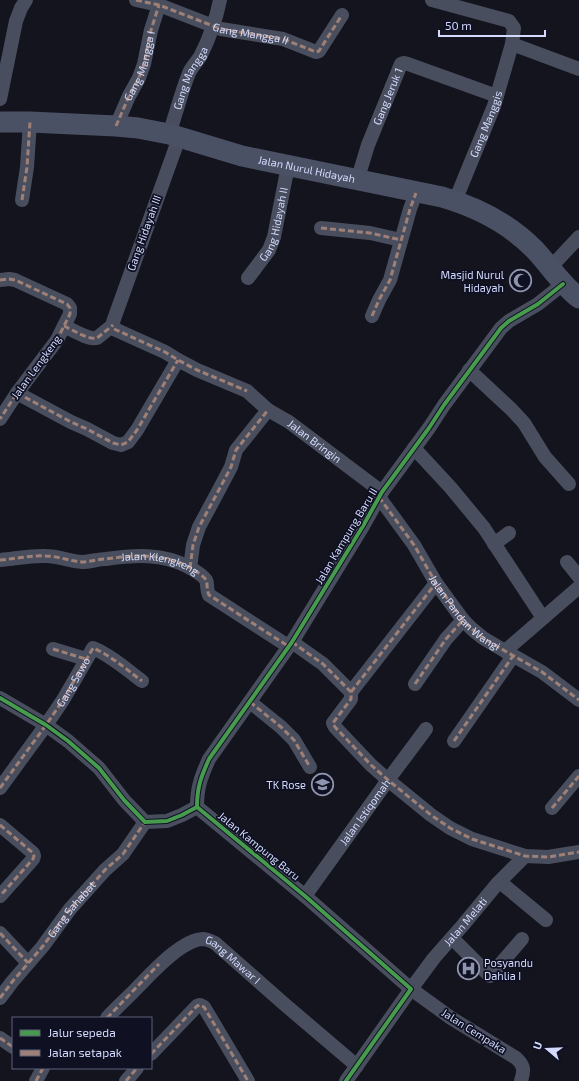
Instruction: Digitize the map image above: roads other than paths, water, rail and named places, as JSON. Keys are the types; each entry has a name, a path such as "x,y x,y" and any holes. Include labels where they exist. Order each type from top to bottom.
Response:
{"street":[{"path":"0,99 16,21 26,0"},
{"name":"Gang Mangga II","path":"136,0 159,5 227,31 283,39 316,52 320,51 342,14"},
{"name":"Gang Mangga","path":"174,136 175,117 181,93 190,71 200,57 214,27 220,0"},
{"name":"Gang Manggis","path":"432,0 509,21 514,28 512,44 494,106 455,201"},
{"name":"Gang Mangga I","path":"116,126 129,96 139,78 144,64 151,30 159,5"},
{"path":"512,44 579,69"},
{"name":"Gang Jeruk 1","path":"357,180 368,146 401,64 408,64 497,96"},
{"name":"Jalan Nurul Hidayah","path":"0,122 30,122 138,128 174,136 242,156 416,193 442,197 476,210 514,232 534,249 563,284 579,298"},
{"path":"22,200 27,167 30,122"},
{"name":"Gang Hidayah III","path":"114,327 113,322 174,136"},
{"name":"Gang Hidayah II","path":"248,278 269,250 274,236 288,166"},
{"path":"372,316 390,280 410,208 416,193"},
{"path":"321,228 370,233 401,240"},
{"path":"550,268 579,237"},
{"path":"0,280 15,280 67,304 70,308 67,320 90,338 98,338 114,327"},
{"name":"Jalan Kampung Baru II","path":"196,807 197,792 201,776 209,759 290,644 381,494 469,370 501,328 509,321 538,304 563,284"},
{"name":"Jalan Lengkeng","path":"0,419 17,393 57,340 67,320"},
{"name":"Jalan Bringin","path":"114,327 166,352 203,373 247,391 268,410 289,422 381,494"},
{"path":"17,393 113,443 121,445 128,442 137,430 178,360"},
{"path":"469,370 524,423 544,457 569,484"},
{"path":"190,568 193,545 199,527 231,467 236,450 268,410"},
{"path":"414,448 452,488 484,528 543,618"},
{"name":"Jalan Pandan Wangi","path":"381,494 414,545 436,583 463,620 483,638 542,672 579,700"},
{"path":"494,544 509,533"},
{"name":"Jalan Klengkeng","path":"0,560 44,556 60,557 82,562 122,557 149,556 168,558 180,562 204,577 207,582 206,589 209,595 323,664 351,692"},
{"path":"566,562 579,577"},
{"path":"436,583 351,692 351,699 333,725 371,765 388,780 431,815 450,828 472,839 525,856 548,857 579,852"},
{"path":"454,741 509,654 543,618 579,587"},
{"path":"415,684 446,639 463,620"},
{"path":"53,648 86,659"},
{"name":"Gang Sawo","path":"0,788 46,725 93,648 119,664 142,681"},
{"path":"0,698 46,725 68,740 99,768 124,800 145,822 167,821 196,807"},
{"path":"250,702 294,740 310,767"},
{"name":"Jalan Istiqomah","path":"305,896 426,729"},
{"path":"552,808 579,776"},
{"name":"Jalan Kampung Baru","path":"196,807 305,896 411,989"},
{"name":"Gang Sahabat","path":"0,998 70,909 105,870 123,854 145,822"},
{"path":"0,825 33,853 34,856 0,896"},
{"name":"Jalan Melati","path":"411,989 434,958 500,882 525,856"},
{"path":"500,882 546,920"},
{"path":"0,934 28,963"},
{"path":"452,938 490,976 522,939"},
{"name":"Gang Mawar I","path":"108,1017 160,964 185,945 193,941 203,939 215,943 357,1066"},
{"path":"346,1081 411,989"},
{"name":"Jalan Cempaka","path":"411,989 451,1018 521,1062 524,1068 521,1081"},
{"path":"152,1053 197,1006 200,1005 204,1007 248,1081"},
{"path":"0,1038 12,1046"},
{"path":"36,1081 42,1069"},
{"path":"126,1081 136,1069"}],"place":[{"name":"Masjid Nurul Hidayah","path":"520,281"},
{"name":"TK Rose","path":"322,785"},
{"name":"Posyandu Dahlia I","path":"468,969"}]}
